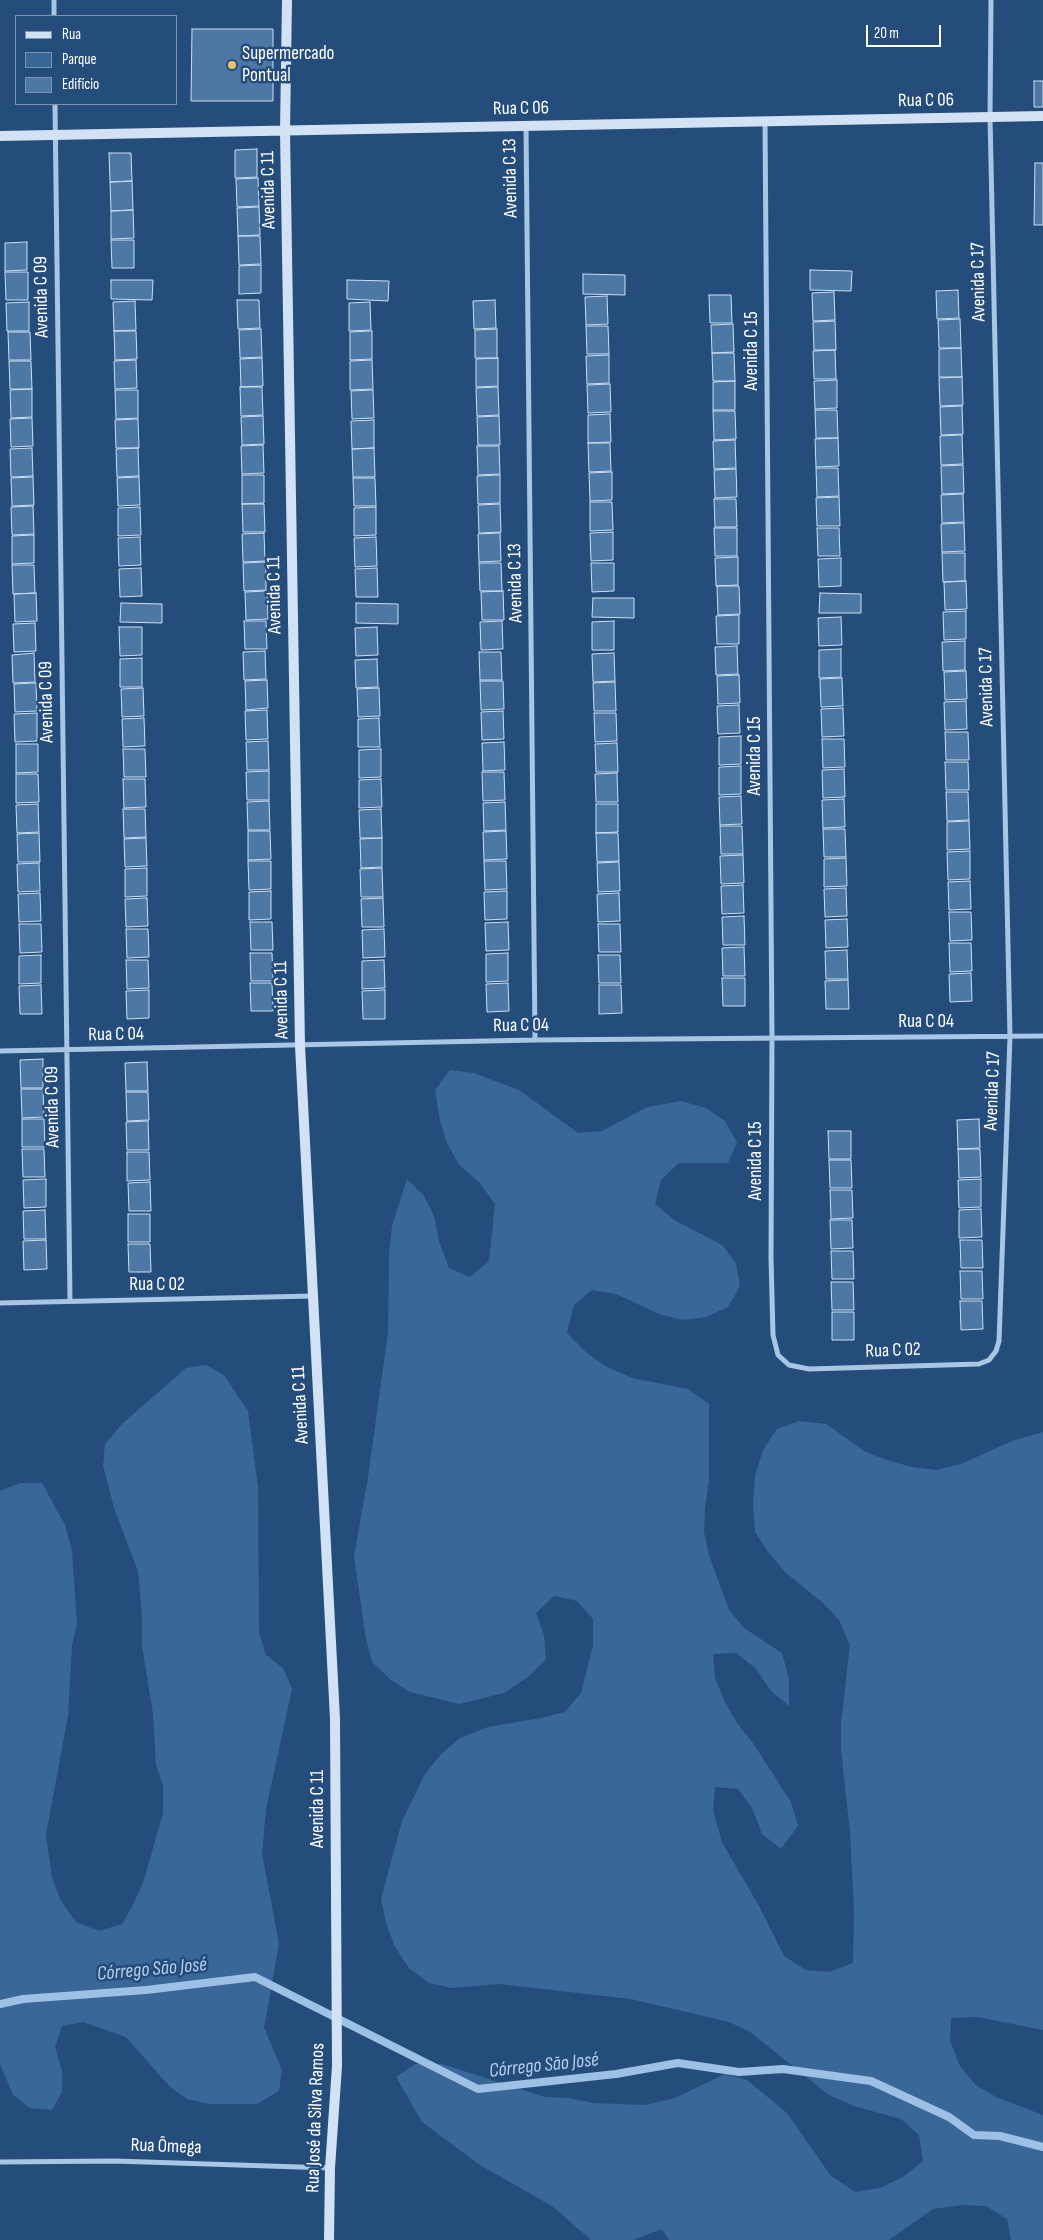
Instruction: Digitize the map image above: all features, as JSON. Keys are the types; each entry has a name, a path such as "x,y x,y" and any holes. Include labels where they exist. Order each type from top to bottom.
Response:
{"street":[{"path":"54,0 54,15"},
{"name":"Avenida C 11","path":"288,0 285,131 300,1046 334,1719 336,1998"},
{"name":"Avenida C 17","path":"978,1364 989,1360 996,1351 1001,1325 1010,1037 990,117 991,0"},
{"name":"Avenida C 09","path":"55,105 70,1300"},
{"name":"Rua C 06","path":"0,136 1043,116"},
{"name":"Avenida C 15","path":"765,122 772,1038 772,1335 778,1355 789,1365 808,1369"},
{"name":"Avenida C 13","path":"526,126 535,1040"},
{"name":"Rua C 04","path":"0,1051 535,1040 1043,1036"},
{"name":"Rua C 02","path":"0,1303 313,1296"},
{"name":"Rua C 02","path":"808,1369 978,1364"},
{"name":"Rua José da Silva Ramos","path":"329,2240 330,2168 337,2066 336,1998"},
{"name":"Rua Ômega","path":"0,2162 115,2161 330,2168"}],"green space":[{"path":"450,1070 474,1073 519,1090 578,1133 602,1131 647,1107 681,1101 706,1108 725,1121 737,1142 728,1163 679,1163 661,1180 655,1204 674,1220 722,1245 736,1263 740,1286 728,1307 706,1317 682,1320 659,1314 616,1294 592,1290 574,1305 567,1333 586,1352 605,1366 632,1378 688,1389 709,1404 709,1480 704,1532 709,1555 729,1610 744,1628 782,1653 789,1679 789,1706 771,1691 756,1669 737,1653 713,1654 715,1678 725,1702 737,1723 753,1743 791,1802 798,1826 781,1849 762,1834 752,1808 738,1789 715,1787 713,1810 722,1842 759,1906 784,1956 806,1970 829,1972 853,1963 854,1910 850,1832 841,1750 841,1724 850,1645 839,1620 823,1603 785,1572 768,1552 755,1532 753,1504 755,1476 763,1450 777,1429 799,1421 826,1424 866,1452 912,1467 936,1470 961,1464 1012,1441 1043,1432 1043,2030 977,2017 951,2018 950,2041 960,2066 976,2085 996,2097 1043,2115 1043,2240 1011,2240 1007,2219 986,2206 962,2205 933,2209 889,2240 669,2240 662,2229 633,2240 591,2240 552,2206 480,2165 422,2122 396,2077 415,2064 442,2064 545,2097 569,2098 593,2103 645,2105 675,2098 725,2074 747,2080 787,2113 831,2176 855,2192 880,2188 903,2177 923,2161 919,2135 901,2119 854,2106 829,2095 750,2032 729,2022 631,1999 499,1984 451,1988 429,1983 409,1968 395,1947 386,1923 381,1899 402,1821 425,1774 441,1754 460,1738 488,1727 565,1712 581,1693 593,1645 593,1619 577,1601 554,1596 536,1613 544,1635 546,1659 528,1677 504,1693 459,1704 410,1692 391,1680 372,1662 366,1639 354,1557 368,1477 388,1332 389,1255 392,1226 407,1179 424,1196 434,1216 439,1241 449,1268 470,1277 489,1261 495,1204 479,1182 459,1165 446,1141 439,1116 435,1090"},
{"path":"206,1365 224,1375 248,1411 258,1487 259,1632 266,1655 283,1668 292,1689 266,1809 262,1853 279,1944 264,2028 282,2070 279,2091 257,2104 209,2104 187,2099 170,2087 126,2037 83,2022 62,2026 55,2047 62,2071 62,2092 52,2110 30,2108 13,2095 0,2064 0,1491 20,1483 42,1483 65,1525 72,1551 77,1624 72,1645 68,1716 46,1834 52,1878 61,1901 76,1922 99,1931 122,1924 132,1907 144,1880 163,1813 163,1785 156,1765 153,1714 142,1646 142,1617 138,1571 114,1508 103,1465 105,1444 122,1424 186,1368"}],"building":[{"name":"Supermercado Pontual","path":"192,29 273,29 273,101 191,101"},
{"path":"1034,81 1043,81 1043,107 1034,107"},
{"path":"257,149 257,177 235,178 235,150"},
{"path":"109,153 131,153 132,181 110,182"},
{"path":"1035,163 1043,163 1043,225 1034,225"},
{"path":"258,178 259,206 237,207 236,179"},
{"path":"132,181 133,210 111,211 110,182"},
{"path":"259,207 260,235 238,236 237,208"},
{"path":"133,210 134,238 111,239 111,211"},
{"path":"238,236 260,236 261,264 239,265"},
{"path":"111,240 134,240 134,268 112,268"},
{"path":"27,242 27,270 5,271 5,243"},
{"path":"261,265 261,293 239,294 239,266"},
{"path":"810,270 852,271 851,291 810,290"},
{"path":"5,272 28,272 28,300 6,300"},
{"path":"583,274 625,275 625,295 583,294"},
{"path":"111,280 153,280 152,300 111,299"},
{"path":"347,280 389,281 388,301 347,299"},
{"path":"958,290 959,318 937,319 936,291"},
{"path":"834,292 835,320 813,321 812,293"},
{"path":"709,295 731,295 732,323 710,323"},
{"path":"607,296 608,324 586,325 585,297"},
{"path":"237,300 259,300 260,328 238,329"},
{"path":"495,300 496,328 474,329 473,301"},
{"path":"135,301 136,330 114,331 113,302"},
{"path":"29,302 29,331 7,331 6,303"},
{"path":"370,302 371,330 349,331 349,303"},
{"path":"960,319 961,348 939,348 938,320"},
{"path":"835,321 836,350 814,350 813,322"},
{"path":"733,324 734,352 712,353 711,325"},
{"path":"586,326 608,326 609,354 587,354"},
{"path":"261,329 262,357 240,358 239,330"},
{"path":"497,329 497,358 475,358 475,330"},
{"path":"114,331 136,331 137,359 115,360"},
{"path":"372,331 372,359 350,360 350,332"},
{"path":"8,332 30,332 31,360 9,360"},
{"path":"961,348 962,377 939,377 939,349"},
{"path":"835,350 836,379 814,379 813,351"},
{"path":"712,353 734,353 735,381 713,381"},
{"path":"609,355 609,383 587,384 586,356"},
{"path":"262,358 263,386 241,387 240,359"},
{"path":"498,358 498,386 476,387 476,359"},
{"path":"136,360 137,388 115,389 114,361"},
{"path":"372,360 373,389 350,390 350,361"},
{"path":"9,361 31,361 32,389 10,389"},
{"path":"962,377 963,405 940,406 939,378"},
{"path":"837,380 837,408 815,409 814,381"},
{"path":"735,381 735,410 713,410 713,382"},
{"path":"610,384 611,412 588,413 587,385"},
{"path":"240,387 262,387 263,415 241,416"},
{"path":"498,387 499,415 477,416 476,388"},
{"path":"32,389 32,417 11,418 10,390"},
{"path":"115,390 138,390 138,418 116,419"},
{"path":"373,390 374,418 352,419 351,391"},
{"path":"962,406 963,434 941,435 940,407"},
{"path":"815,410 837,410 838,438 816,438"},
{"path":"713,411 735,411 736,439 714,440"},
{"path":"610,414 611,442 588,443 588,415"},
{"path":"263,416 264,444 242,445 241,417"},
{"path":"499,416 500,445 478,445 477,417"},
{"path":"32,418 33,446 11,447 10,419"},
{"path":"138,419 139,448 116,448 115,420"},
{"path":"374,420 374,448 352,449 351,421"},
{"path":"962,435 963,464 941,465 940,436"},
{"path":"838,438 839,466 816,467 815,439"},
{"path":"735,440 736,468 714,469 713,441"},
{"path":"588,443 610,443 611,471 589,472"},
{"path":"263,445 264,473 242,474 241,446"},
{"path":"477,446 499,446 500,474 478,475"},
{"path":"32,448 33,476 11,477 10,449"},
{"path":"138,448 139,476 117,477 116,449"},
{"path":"374,448 375,477 353,477 352,449"},
{"path":"963,465 964,493 942,494 941,466"},
{"path":"816,468 838,468 839,496 817,497"},
{"path":"736,469 737,497 715,498 714,470"},
{"path":"612,472 612,500 590,501 589,473"},
{"path":"242,475 264,475 264,503 242,504"},
{"path":"500,475 500,503 478,504 477,476"},
{"path":"33,477 34,505 12,506 11,478"},
{"path":"139,477 140,505 118,506 117,478"},
{"path":"353,478 375,478 376,506 354,506"},
{"path":"963,494 964,522 942,523 941,495"},
{"path":"839,497 840,526 817,526 816,498"},
{"path":"714,499 736,499 737,527 715,527"},
{"path":"590,502 612,502 613,530 590,531"},
{"path":"242,504 264,504 265,532 243,532"},
{"path":"500,504 501,532 479,533 478,505"},
{"path":"33,506 34,534 12,535 11,507"},
{"path":"140,507 141,535 118,536 118,508"},
{"path":"376,507 376,535 354,536 354,508"},
{"path":"964,523 965,551 942,552 941,524"},
{"path":"714,528 737,528 737,556 715,556"},
{"path":"817,528 839,528 840,556 818,556"},
{"path":"613,532 613,560 591,561 590,533"},
{"path":"264,533 265,561 243,562 242,534"},
{"path":"500,533 501,561 479,562 478,534"},
{"path":"34,535 34,563 12,564 12,536"},
{"path":"140,537 141,565 119,566 118,538"},
{"path":"376,537 377,566 355,567 354,538"},
{"path":"942,553 965,553 965,581 943,582"},
{"path":"738,557 738,585 716,586 715,558"},
{"path":"841,558 841,586 819,587 818,559"},
{"path":"266,562 266,590 244,591 243,563"},
{"path":"479,563 501,563 502,591 480,591"},
{"path":"591,563 614,563 614,591 592,592"},
{"path":"12,565 34,565 35,593 13,594"},
{"path":"141,568 142,596 120,597 119,569"},
{"path":"377,568 378,597 356,597 355,569"},
{"path":"966,581 967,609 945,610 944,582"},
{"path":"717,586 739,586 740,614 718,615"},
{"path":"267,591 268,619 246,620 245,592"},
{"path":"503,591 504,620 482,620 481,592"},
{"path":"36,593 37,621 15,622 14,594"},
{"path":"820,593 861,594 861,613 819,613"},
{"path":"593,598 634,598 634,618 592,617"},
{"path":"121,603 162,604 162,623 120,622"},
{"path":"356,603 398,604 398,624 356,623"},
{"path":"966,611 966,639 944,640 943,612"},
{"path":"739,615 739,644 717,644 716,616"},
{"path":"841,617 842,645 819,646 818,618"},
{"path":"244,621 266,621 267,649 245,649"},
{"path":"502,621 503,649 481,650 480,622"},
{"path":"614,621 614,650 592,650 592,622"},
{"path":"35,623 36,651 14,652 13,624"},
{"path":"119,627 142,627 142,655 120,656"},
{"path":"377,627 378,655 356,656 355,628"},
{"path":"965,641 965,670 943,671 942,642"},
{"path":"737,646 738,674 716,675 715,647"},
{"path":"841,649 841,677 819,678 819,650"},
{"path":"265,651 266,679 244,680 243,652"},
{"path":"479,652 501,652 502,680 480,680"},
{"path":"34,653 35,682 13,683 12,655"},
{"path":"614,653 615,681 593,682 592,654"},
{"path":"142,658 142,687 120,687 120,659"},
{"path":"377,659 378,687 356,688 355,660"},
{"path":"966,671 967,699 945,700 944,672"},
{"path":"739,675 740,703 718,704 717,676"},
{"path":"842,678 843,706 821,707 820,679"},
{"path":"267,680 268,708 246,710 245,681"},
{"path":"480,681 503,681 504,709 481,710"},
{"path":"615,682 616,711 594,711 593,683"},
{"path":"36,683 37,711 15,712 14,684"},
{"path":"143,688 144,716 122,717 121,689"},
{"path":"379,688 380,716 358,717 357,689"},
{"path":"966,701 967,729 945,730 944,702"},
{"path":"739,705 740,733 718,734 717,706"},
{"path":"843,708 844,736 822,737 821,709"},
{"path":"267,710 268,739 246,740 245,711"},
{"path":"503,711 504,739 482,740 481,712"},
{"path":"37,713 37,741 15,742 14,714"},
{"path":"594,713 616,713 617,741 595,742"},
{"path":"144,718 145,746 123,747 122,719"},
{"path":"379,718 380,747 358,747 358,719"},
{"path":"945,732 968,732 969,760 946,760"},
{"path":"741,736 741,764 719,765 719,737"},
{"path":"822,739 844,739 845,767 823,768"},
{"path":"268,741 269,770 247,770 246,742"},
{"path":"504,742 505,770 483,771 482,743"},
{"path":"617,743 618,772 596,772 595,744"},
{"path":"16,744 38,744 38,772 16,773"},
{"path":"123,749 145,749 146,777 124,777"},
{"path":"381,749 381,777 359,778 359,750"},
{"path":"945,762 968,762 969,790 946,790"},
{"path":"741,766 741,794 719,795 719,767"},
{"path":"844,769 845,797 823,798 822,770"},
{"path":"269,771 269,800 247,800 246,772"},
{"path":"482,772 504,772 505,800 483,801"},
{"path":"617,773 618,802 596,802 595,774"},
{"path":"16,774 38,774 39,802 16,803"},
{"path":"123,779 145,779 146,807 124,808"},
{"path":"381,779 382,807 359,808 359,780"},
{"path":"946,792 968,792 969,820 947,821"},
{"path":"741,796 742,824 720,825 719,797"},
{"path":"844,799 845,827 823,828 822,800"},
{"path":"269,801 270,830 248,830 247,802"},
{"path":"505,802 506,830 484,831 483,803"},
{"path":"38,804 39,832 17,833 16,805"},
{"path":"596,804 618,804 618,832 596,833"},
{"path":"123,809 145,809 146,837 124,838"},
{"path":"381,809 382,838 360,838 359,810"},
{"path":"969,821 970,849 947,850 947,822"},
{"path":"720,826 742,826 743,854 721,854"},
{"path":"823,829 845,829 846,857 824,857"},
{"path":"248,831 270,831 271,859 248,860"},
{"path":"506,831 507,859 484,860 483,832"},
{"path":"39,833 40,862 18,862 17,834"},
{"path":"596,833 618,833 619,861 597,862"},
{"path":"146,838 147,866 125,867 124,839"},
{"path":"382,838 382,867 361,868 360,839"},
{"path":"970,851 970,879 948,880 947,852"},
{"path":"743,855 744,883 721,884 720,856"},
{"path":"846,858 847,886 824,887 824,859"},
{"path":"248,861 271,861 271,889 249,890"},
{"path":"484,861 506,861 507,889 485,890"},
{"path":"619,862 620,891 598,892 597,863"},
{"path":"39,863 40,891 18,892 17,864"},
{"path":"147,868 147,896 125,897 125,869"},
{"path":"382,868 383,897 361,897 360,869"},
{"path":"970,881 971,909 949,910 948,882"},
{"path":"743,885 744,913 722,914 721,886"},
{"path":"846,888 847,916 825,917 824,889"},
{"path":"271,891 271,919 249,920 249,892"},
{"path":"507,891 507,919 485,920 484,892"},
{"path":"40,893 41,921 19,922 18,894"},
{"path":"619,893 620,921 598,922 597,894"},
{"path":"147,898 148,926 126,927 125,899"},
{"path":"383,898 384,927 362,927 361,899"},
{"path":"949,912 971,912 972,940 950,941"},
{"path":"744,916 745,945 723,945 722,917"},
{"path":"847,919 848,947 826,948 825,920"},
{"path":"250,922 272,922 273,950 251,950"},
{"path":"508,922 509,950 486,951 485,923"},
{"path":"19,924 41,924 42,952 20,953"},
{"path":"598,924 620,924 621,952 599,952"},
{"path":"126,929 148,929 149,957 127,958"},
{"path":"384,929 385,957 363,958 362,930"},
{"path":"949,943 971,943 972,971 950,972"},
{"path":"744,947 745,976 723,976 722,948"},
{"path":"847,950 848,979 826,979 825,951"},
{"path":"250,953 272,953 273,981 251,981"},
{"path":"508,953 508,981 486,982 486,954"},
{"path":"41,955 41,983 19,984 19,956"},
{"path":"598,955 620,955 621,983 599,983"},
{"path":"126,960 148,960 149,988 127,989"},
{"path":"384,960 385,988 362,989 362,961"},
{"path":"971,973 972,1001 950,1002 949,974"},
{"path":"722,978 745,978 745,1006 723,1006"},
{"path":"848,980 849,1009 826,1009 825,981"},
{"path":"250,983 272,983 273,1011 251,1011"},
{"path":"508,983 509,1011 487,1012 486,984"},
{"path":"41,985 42,1014 20,1014 19,986"},
{"path":"599,985 621,985 622,1013 599,1014"},
{"path":"149,990 149,1018 127,1019 126,991"},
{"path":"385,990 385,1019 363,1019 362,991"},
{"path":"43,1059 43,1088 21,1088 20,1060"},
{"path":"147,1062 148,1091 126,1091 125,1063"},
{"path":"21,1089 43,1089 44,1117 22,1118"},
{"path":"126,1092 148,1092 149,1120 127,1121"},
{"path":"22,1119 44,1119 45,1147 22,1147"},
{"path":"979,1119 980,1148 958,1149 957,1120"},
{"path":"148,1121 149,1150 127,1150 126,1122"},
{"path":"828,1131 851,1131 851,1159 829,1159"},
{"path":"22,1149 44,1149 45,1177 23,1177"},
{"path":"958,1149 980,1149 981,1177 959,1178"},
{"path":"127,1152 149,1152 150,1180 127,1181"},
{"path":"829,1160 851,1160 852,1188 830,1188"},
{"path":"46,1179 46,1207 24,1208 23,1180"},
{"path":"981,1179 981,1207 959,1208 958,1180"},
{"path":"150,1182 151,1211 129,1211 128,1183"},
{"path":"830,1190 852,1190 853,1218 831,1219"},
{"path":"981,1209 982,1237 959,1238 959,1210"},
{"path":"45,1210 46,1239 24,1239 23,1211"},
{"path":"128,1214 150,1214 150,1242 128,1242"},
{"path":"830,1220 852,1220 853,1248 831,1249"},
{"path":"46,1240 47,1269 24,1270 23,1241"},
{"path":"960,1240 982,1240 983,1268 961,1268"},
{"path":"128,1244 150,1244 151,1272 129,1272"},
{"path":"831,1251 853,1251 854,1279 832,1279"},
{"path":"960,1271 982,1271 983,1299 961,1299"},
{"path":"831,1282 853,1282 854,1310 832,1310"},
{"path":"960,1301 982,1301 983,1329 961,1330"},
{"path":"832,1312 854,1312 854,1340 832,1340"}],"waterway":[{"name":"Córrego São José","path":"0,2004 23,1999 146,1990 255,1977 478,2089 616,2074 678,2063 739,2072 783,2069 871,2081 949,2117 974,2135 1000,2136 1043,2147"}],"place":[{"name":"Supermercado Pontual","path":"232,65"}]}
